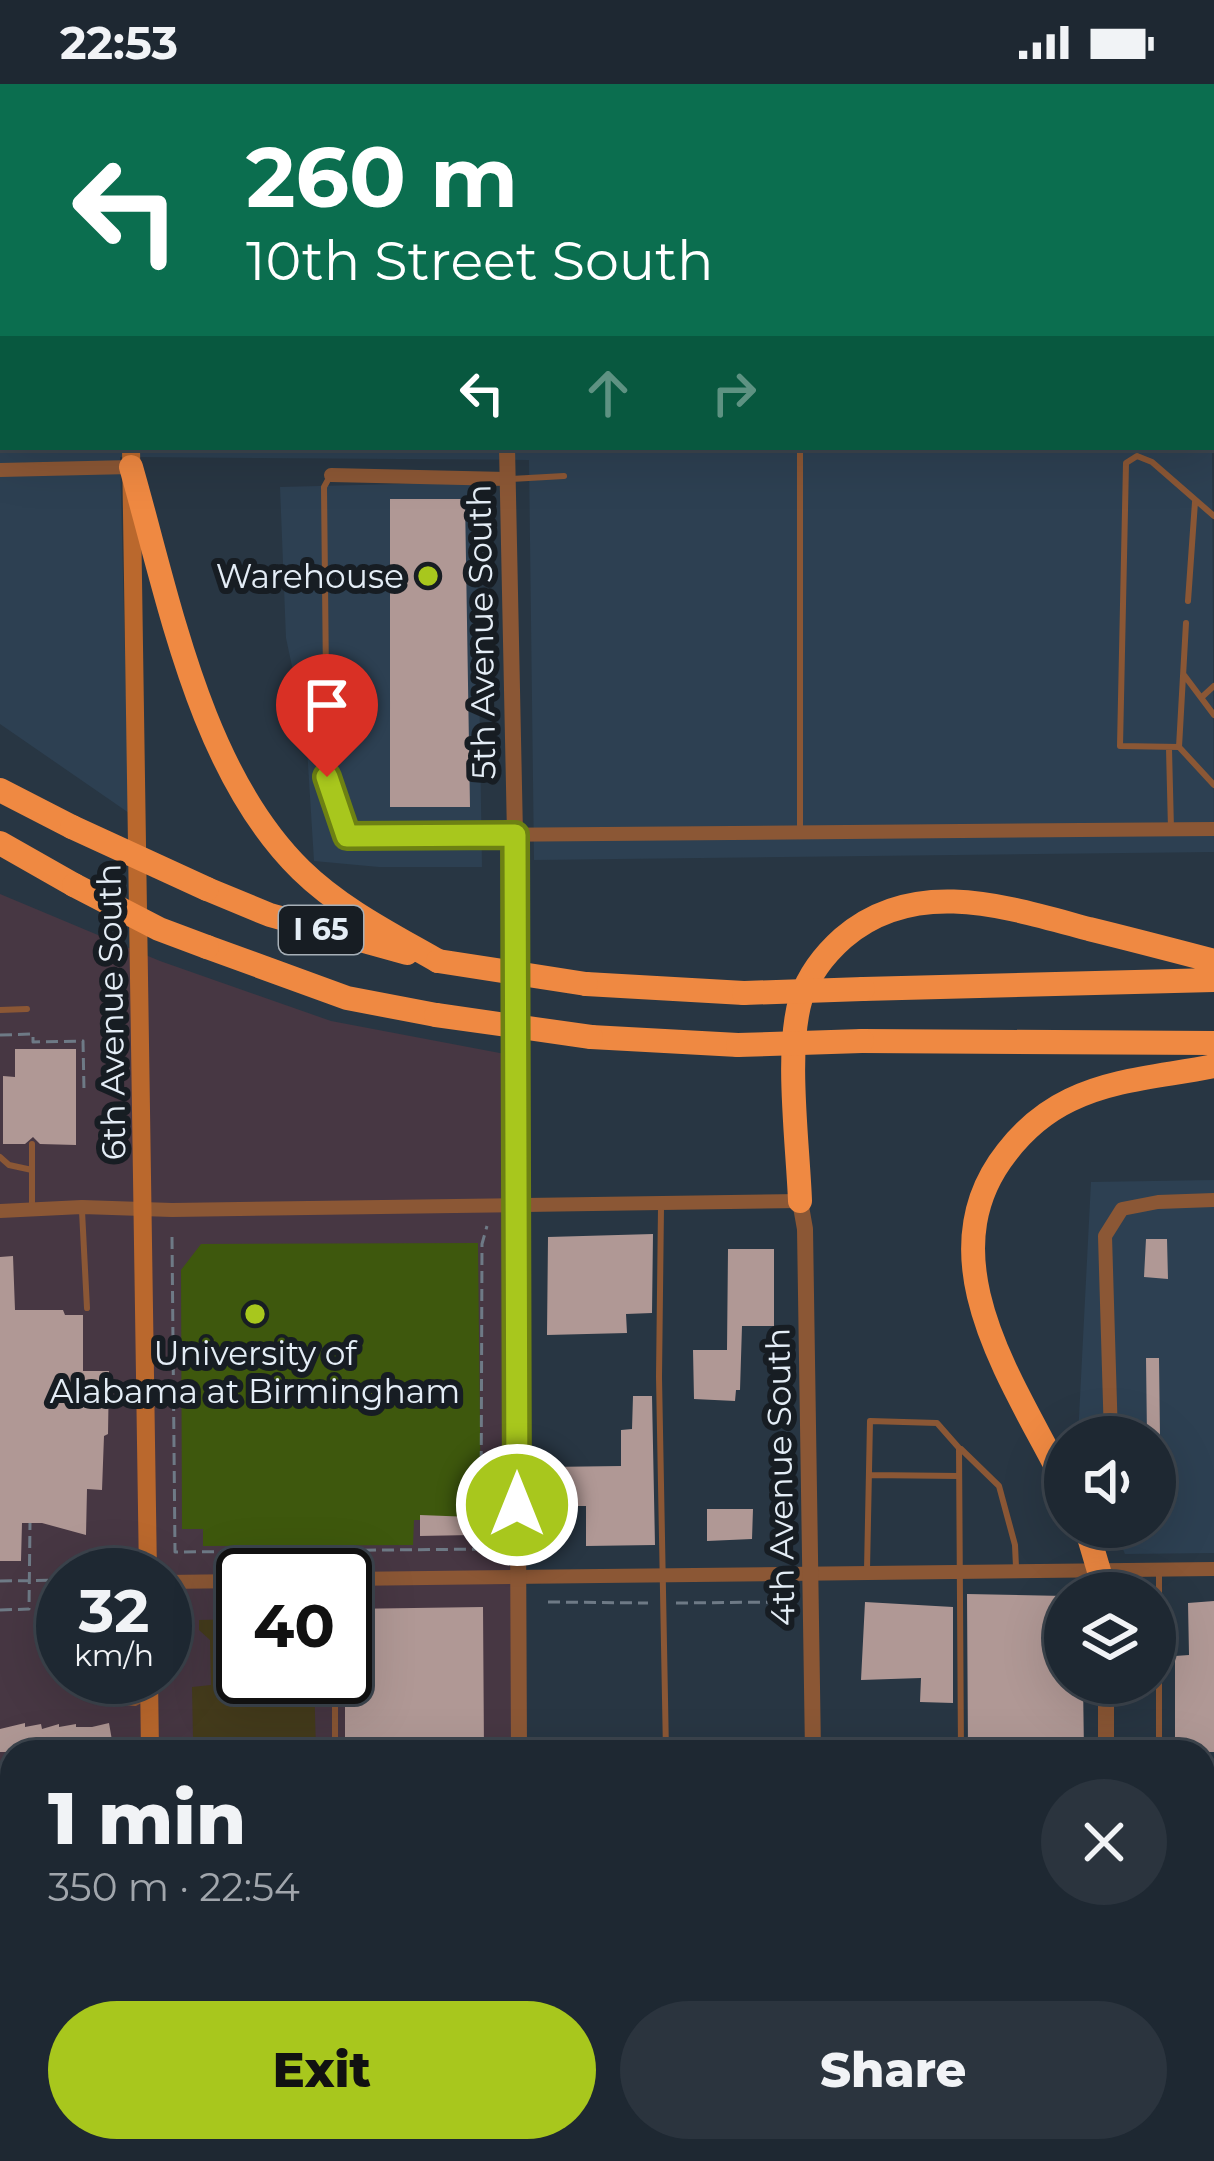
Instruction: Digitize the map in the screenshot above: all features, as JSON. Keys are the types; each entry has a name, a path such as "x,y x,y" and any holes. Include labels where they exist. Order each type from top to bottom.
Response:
{"highway":[{"path":"131,457 182,644 216,740 261,823 301,869 347,909 438,962"},
{"name":"I 65","path":"0,790 270,916 438,962 586,984 744,993 1214,980"},
{"name":"I 65","path":"0,843 159,929 347,998 436,1015 591,1037 738,1046 862,1041 1214,1043"},
{"path":"0,856 74,885"},
{"path":"800,1201 795,1047 801,1000 826,952 859,924 902,904 950,900 1004,907 1214,961"},
{"path":"1044,1440 981,1307 970,1252 977,1206 1000,1161 1049,1111 1084,1094 1129,1081 1214,1066"}],"main road":[{"name":"6th Avenue South","path":"131,457 148,1548"},
{"path":"150,1704 150,1740"}],"street":[{"name":"5th Avenue South","path":"507,450 515,835 519,1740"},
{"path":"0,470 131,457"},
{"path":"331,475 507,479"},
{"path":"327,777 347,836 1214,829"},
{"path":"1110,1416 1105,1236 1122,1209 1214,1200"},
{"path":"0,1211 800,1201"},
{"name":"4th Avenue South","path":"800,1201 805,1229 813,1740"},
{"path":"1150,1572 1214,1569"},
{"path":"372,1579 867,1571 1044,1575"},
{"path":"1106,1704 1106,1740"}],"lane":[{"path":"800,450 800,831"},
{"path":"1179,747 1120,746 1126,463 1137,455 1152,462 1214,516"},
{"path":"327,777 323,487 331,475"},
{"path":"507,479 564,476"},
{"path":"1188,601 1195,501"},
{"path":"1186,623 1179,747 1214,784"},
{"path":"1182,673 1214,715"},
{"path":"1202,697 1214,686"},
{"path":"1169,749 1171,829"},
{"path":"0,1010 27,1009"},
{"path":"32,1144 32,1210"},
{"path":"0,1157 9,1165 32,1170"},
{"path":"661,1203 666,1740"},
{"path":"82,1207 86,1309"},
{"path":"867,1571 870,1421 937,1423 999,1486 1015,1545 1016,1571"},
{"path":"959,1448 961,1740"},
{"path":"868,1475 958,1476"},
{"path":"1159,1740 1160,1570"},
{"path":"150,1686 135,1703 94,1700 107,1690 150,1686"},
{"path":"335,1704 335,1740"}],"path":[{"path":"0,1035 33,1034 33,1042 83,1041 83,1090"},
{"path":"172,1237 175,1552 491,1549 488,1531 481,1523 482,1244 488,1226"},
{"path":"0,1610 29,1609 30,1523"},
{"path":"0,1580 36,1580"},
{"path":"548,1602 780,1602"}],"shaded area":[{"path":"0,450 1212,450 1214,852 534,860 529,460 120,457 129,813 0,724"},
{"path":"476,482 482,867 379,867 314,861 306,732 286,638 280,487"},
{"name":"University of Alabama at Birmingham","path":"0,894 160,961 331,1021 505,1054 517,1740 0,1740"},
{"path":"1214,1180 1214,1553 1125,1554 1122,1548 1176,1548 1176,1416 1079,1416 1091,1182"}],"green space":[{"path":"478,1243 481,1520 414,1520 413,1545 203,1546 203,1529 182,1529 181,1270 201,1244"}],"sand":[{"path":"199,1620 216,1620 216,1704 315,1704 316,1740 193,1738 192,1687 211,1685 210,1640 199,1630"}],"building":[{"name":"Warehouse","path":"390,499 465,499 470,807 390,807"},
{"path":"15,1049 76,1049 76,1145 40,1144 33,1137 25,1144 3,1144 3,1076 15,1077"},
{"path":"653,1234 652,1313 626,1314 627,1333 547,1335 548,1237"},
{"path":"1146,1239 1167,1239 1168,1279 1144,1277"},
{"path":"728,1249 774,1249 774,1326 742,1326 740,1390 736,1390 735,1401 694,1399 693,1350 727,1350"},
{"path":"13,1256 15,1310 83,1315 83,1371 109,1371 108,1434 104,1436 102,1490 87,1489 86,1535 42,1523 22,1523 21,1561 0,1561 0,1257"},
{"path":"1146,1358 1159,1358 1160,1416 1147,1416"},
{"path":"633,1396 652,1396 655,1545 586,1546 586,1506 551,1506 548,1467 621,1466 621,1430 632,1429"},
{"path":"707,1509 753,1509 752,1539 707,1541"},
{"path":"420,1515 472,1517 472,1535 420,1536"},
{"path":"967,1594 1044,1596 1044,1704 1083,1704 1084,1740 968,1740"},
{"path":"1214,1601 1214,1740 1175,1740 1176,1656 1189,1655 1188,1603"},
{"path":"865,1602 953,1607 953,1703 920,1702 921,1678 861,1680"},
{"path":"483,1607 484,1740 345,1740 345,1704 372,1704 372,1609"},
{"path":"25,1723 25,1727 41,1724 42,1729 109,1723 112,1740 0,1740 0,1729"}],"place":[{"name":"Warehouse","path":"428,576"},
{"name":"University of Alabama at Birmingham","path":"255,1314"}],"route":[{"path":"327,777 347,836 515,835 517,1505"}]}
